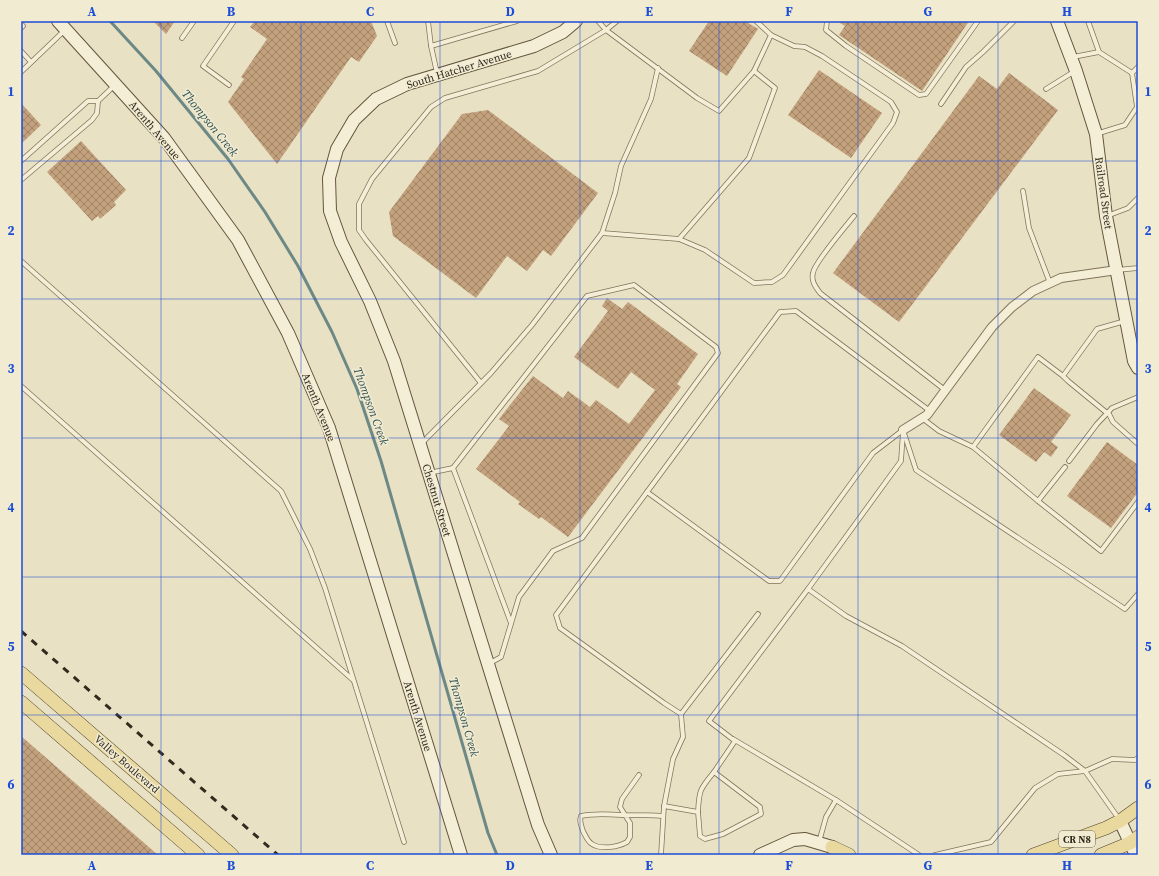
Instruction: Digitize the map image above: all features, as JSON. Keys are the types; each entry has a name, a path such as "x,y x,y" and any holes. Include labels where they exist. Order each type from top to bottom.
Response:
{"main road":[{"name":"Valley Boulevard","path":"21,673 232,855"},
{"name":"Valley Boulevard","path":"21,702 198,855"},
{"name":"CR N8","path":"1032,855 1106,828 1120,821 1138,808"},
{"name":"CR N8","path":"1101,855 1134,840"},
{"path":"834,851 849,855"}],"street":[{"name":"Railroad Street","path":"1058,21 1096,134 1106,216 1134,360 1138,368"},
{"name":"South Hatcher Avenue","path":"338,148 354,120 376,99 407,84 534,46 562,32 569,23"},
{"name":"Arenth Avenue","path":"62,25 164,138 238,240 288,333 329,428 461,855"},
{"name":"Chestnut Street","path":"338,148 329,178 330,211 341,242 370,301 394,361 538,825 551,855"},
{"path":"903,430 927,415 992,327 1012,307 1033,291 1061,278 1117,270"},
{"path":"1120,821 1134,840 1136,855"},
{"path":"760,855 793,840 805,839 819,843 834,851"}],"lane":[{"path":"182,38 194,21"},
{"path":"229,85 203,66 234,21"},
{"path":"387,21 396,43"},
{"path":"428,21 437,75"},
{"path":"431,46 517,21"},
{"path":"598,21 606,30 697,98 719,111 754,71 771,35"},
{"path":"481,383 359,230 359,204 372,179 430,107 445,98 538,71 606,30 617,21"},
{"path":"827,21 826,30 846,46 919,95 926,94 978,21"},
{"path":"941,104 966,67 1014,21"},
{"path":"1088,21 1099,52 1132,73 1137,106 1125,125 1096,134"},
{"path":"602,233 679,238 705,250 754,283 772,282 783,275 893,123 897,112 891,102 822,56 805,47 794,46 771,35 758,22"},
{"path":"21,24 23,26 21,28"},
{"path":"21,72 62,25"},
{"path":"21,51 31,62"},
{"path":"1071,58 1099,52"},
{"path":"1132,73 1138,66"},
{"path":"420,446 481,383 532,325 602,233 615,193 621,166 651,99 658,68"},
{"path":"679,238 749,158 775,88 754,71"},
{"path":"1046,89 1076,71"},
{"path":"21,161 88,101 98,101 116,85"},
{"path":"21,180 92,120 97,113 98,101"},
{"path":"1023,191 1029,228 1050,283"},
{"path":"1106,216 1128,208 1138,198"},
{"path":"854,216 818,262 813,271 812,282 820,293 945,390"},
{"path":"21,261 281,491 312,556 325,588 404,842"},
{"path":"1117,270 1138,268"},
{"path":"428,473 453,468 588,296 634,285 716,347 718,353 582,538 553,551 519,597 501,657 488,664"},
{"path":"681,714 560,628 556,615 780,312 796,311 930,411"},
{"path":"1063,376 1098,329 1126,321"},
{"path":"973,447 1038,356 1107,412 1113,422 1138,444"},
{"path":"21,386 354,680"},
{"path":"1069,461 1107,412 1112,408 1138,397"},
{"path":"922,418 939,431 973,447 1101,551 1138,502"},
{"path":"647,492 769,581 780,581 873,453 903,430"},
{"path":"903,430 900,461 808,589 710,721 732,738 836,800 919,855"},
{"path":"903,430 916,470 1125,609 1138,594"},
{"path":"1038,501 1065,467"},
{"path":"453,468 511,624"},
{"path":"808,589 846,616 902,646 1064,755 1085,771 1120,821"},
{"path":"661,855 664,806 673,759 683,737 681,714 758,614"},
{"path":"714,772 760,807 761,814 723,834 705,839 700,836 698,812 699,793 735,741 732,738"},
{"path":"935,855 991,842 1035,788 1058,774 1085,771 1112,759 1135,760 1138,758"},
{"path":"639,775 622,799 620,807 624,815 630,823 630,837 627,842 613,847 601,846 592,844 586,837 579,820 581,816 588,814 624,815 663,816"},
{"path":"819,843 826,817 836,800"},
{"path":"664,806 698,812"}],"building":[{"path":"153,21 175,21 166,34"},
{"path":"255,21 371,21 377,36 359,62 351,57 277,164 228,102 244,79 241,77 267,39 250,27"},
{"path":"709,21 745,21 758,29 727,76 689,51"},
{"path":"837,21 969,21 922,91 839,35 845,26"},
{"path":"819,70 882,113 851,158 788,115"},
{"path":"1009,73 1058,110 899,322 833,273 979,76 997,89"},
{"path":"21,103 41,125 21,144"},
{"path":"488,110 598,193 551,256 543,250 527,271 507,256 476,298 393,236 389,212 462,114"},
{"path":"81,141 126,190 114,202 116,205 100,219 98,216 92,221 47,172"},
{"path":"607,298 622,309 628,302 698,354 677,384 681,387 568,537 541,517 539,519 518,504 520,502 476,469 509,426 499,419 533,376 563,398 568,391 590,407 596,400 629,424 655,390 631,372 618,389 574,357 608,311 602,306"},
{"path":"1034,388 1071,415 1051,442 1058,447 1051,457 1044,452 1036,462 999,435"},
{"path":"1107,442 1138,465 1138,492 1111,528 1067,496"},
{"path":"21,736 158,855 21,855"}],"waterway":[{"name":"Thompson Creek","path":"110,21 156,71 228,159 265,212 298,266 332,332 357,389 381,461 488,833 497,855"}],"railway":[{"path":"21,631 278,855"}]}
